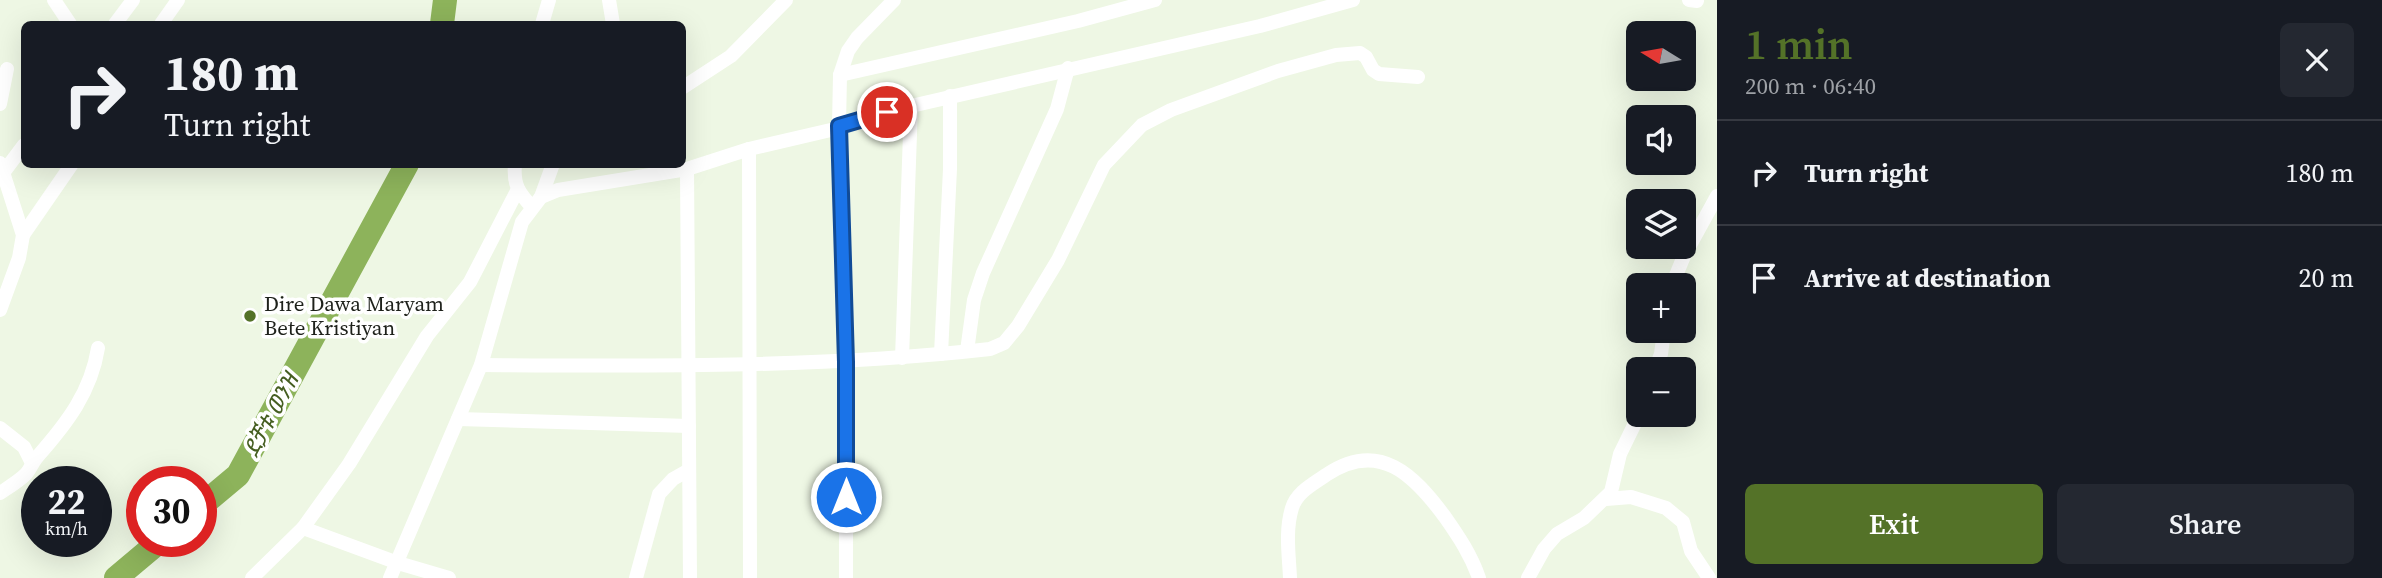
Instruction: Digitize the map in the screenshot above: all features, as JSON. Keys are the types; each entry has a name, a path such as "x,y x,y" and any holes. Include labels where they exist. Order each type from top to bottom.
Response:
{"street":[{"path":"54,0 67,21"},
{"path":"117,21 132,0"},
{"path":"163,21 178,0"},
{"path":"543,21 549,0"},
{"path":"609,0 612,21"},
{"path":"686,85 731,56 786,0"},
{"path":"846,578 846,362 840,75 848,51 857,38 894,0"},
{"path":"840,75 1078,21 1155,0"},
{"path":"537,202 558,190 687,169 749,149 835,129 950,96 1260,26 1349,0"},
{"path":"481,365 750,366 902,358 990,348 1004,343 1011,336 1058,260 1104,165 1142,125 1183,106 1278,71 1336,55 1360,53 1379,74 1418,76"},
{"path":"967,351 974,300 983,273 1057,109 1068,68"},
{"path":"0,104 7,69"},
{"path":"941,354 950,169 950,96"},
{"path":"902,358 911,106"},
{"path":"21,148 1,168 23,235"},
{"path":"749,149 750,578"},
{"path":"0,310 19,258 23,235 69,168"},
{"path":"252,578 303,528 349,464 428,336 470,282 517,191 515,168"},
{"path":"390,578 481,365 513,244 522,222 537,202 551,168"},
{"path":"687,169 690,578"},
{"path":"517,191 537,202"},
{"path":"1677,273 1717,196"},
{"path":"0,493 29,471 32,463 63,427 83,398 95,366 98,348"},
{"path":"458,419 688,426"},
{"path":"1528,578 1544,549 1557,534 1584,518 1606,499 1614,483 1620,454 1633,427"},
{"path":"0,428 24,447 32,463"},
{"path":"1290,578 1288,531 1296,499 1302,491 1340,466 1360,460 1400,469 1425,490 1472,558 1479,578"},
{"path":"636,578 659,494 673,479 689,470"},
{"path":"1614,483 1623,497"},
{"path":"1606,499 1631,497 1660,504 1683,522 1691,551 1709,578"},
{"path":"303,528 398,563 449,578"}],"waterway":[{"name":"ደቻቱ ወንዝ","path":"442,21 445,0"},
{"name":"ደቻቱ ወንዝ","path":"217,493 238,475 405,168"},
{"name":"ደቻቱ ወንዝ","path":"116,578 141,557"}],"place":[{"name":"Dire Dawa Maryam Bete Kristiyan","path":"250,316"}],"route":[{"path":"846,497 846,362 839,126 887,112"}]}
